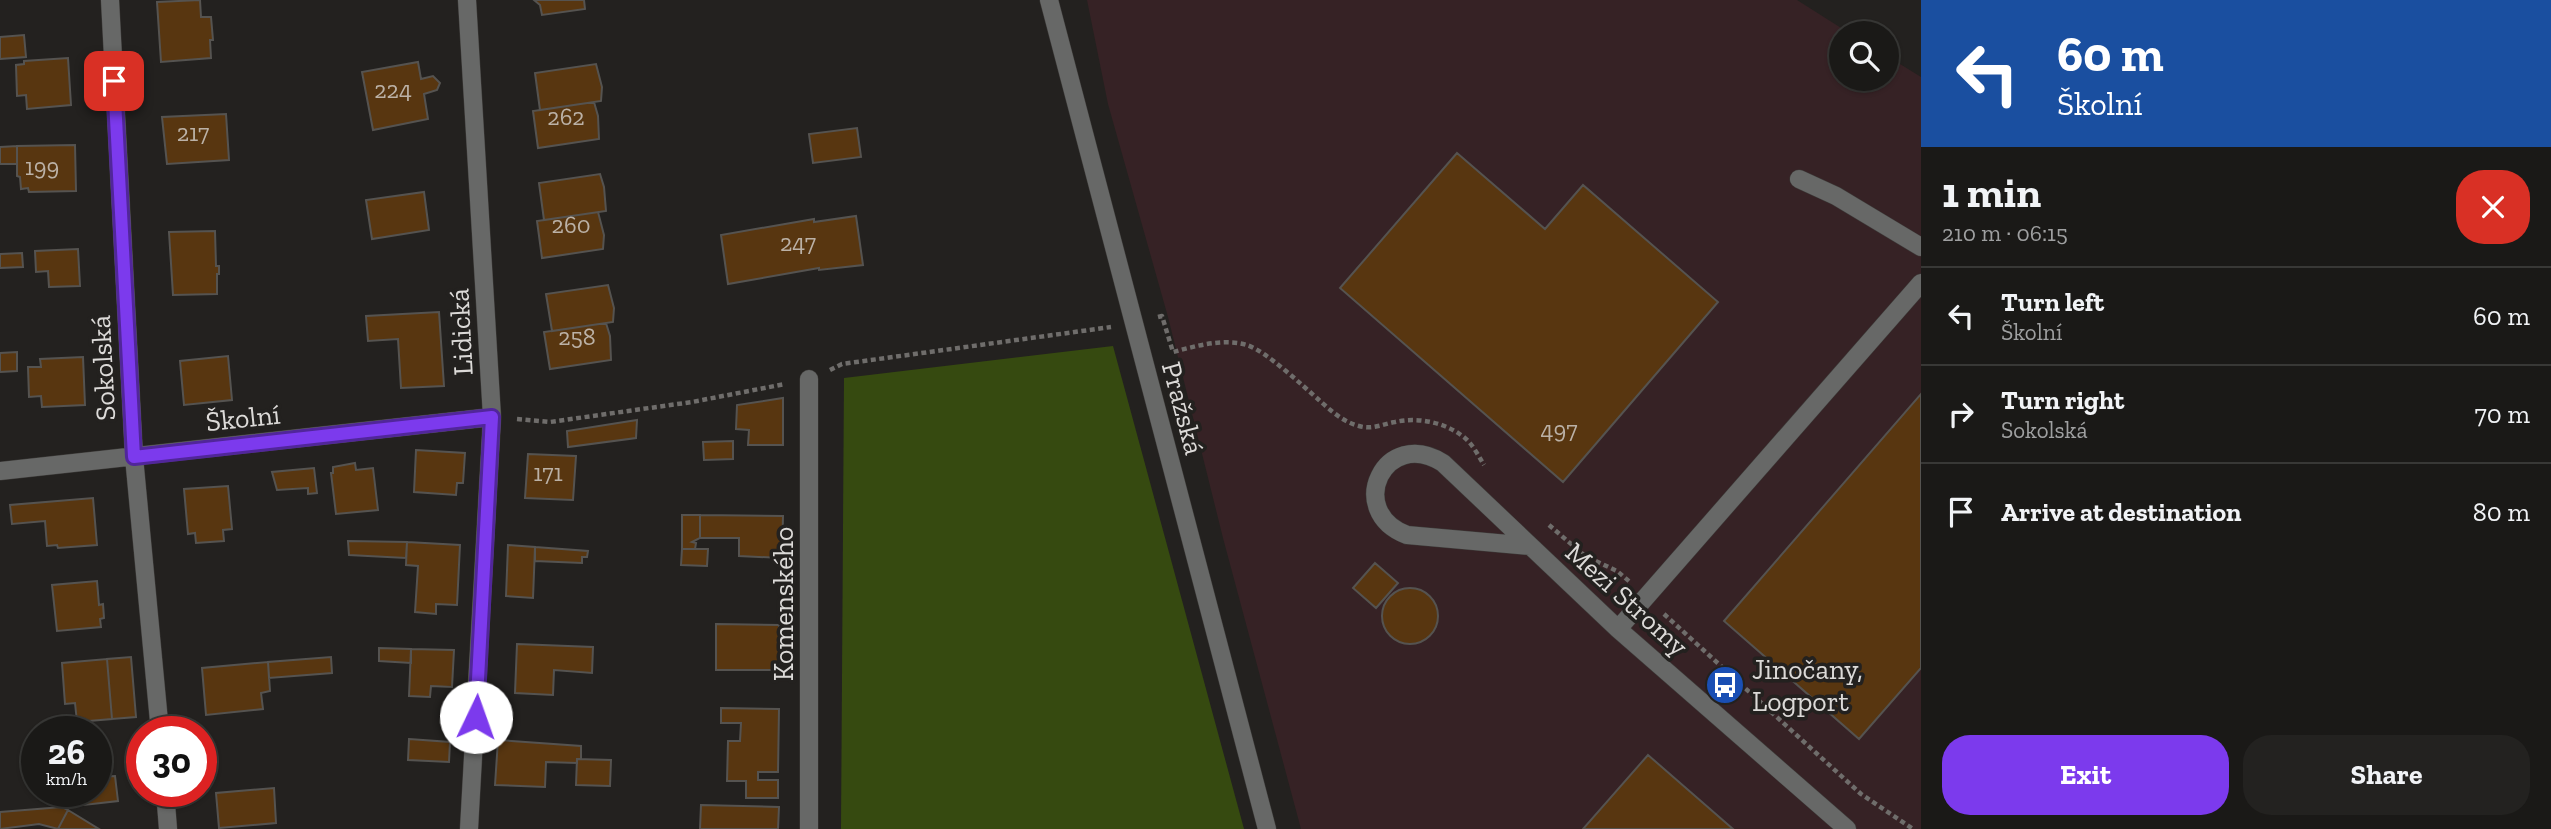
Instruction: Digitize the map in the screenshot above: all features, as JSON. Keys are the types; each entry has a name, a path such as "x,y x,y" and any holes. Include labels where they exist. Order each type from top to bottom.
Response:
{"street":[{"name":"Sokolská","path":"110,0 134,457 158,716"},
{"name":"Lidická","path":"467,0 492,417 469,829"},
{"name":"Pražská","path":"1049,0 1267,829"},
{"path":"1799,179 1836,196 1921,247"},
{"path":"1618,629 1921,283"},
{"name":"Komenského","path":"809,379 809,829"},
{"name":"Školní","path":"0,471 492,417"},
{"name":"Mezi Stromy","path":"1530,546 1407,535 1397,531 1380,515 1376,504 1376,483 1388,464 1407,454 1432,456 1443,463 1618,629 1847,829"},
{"path":"166,807 168,829"}],"path":[{"path":"492,417 550,422 692,402 809,379 842,364 1134,324 1163,316 1173,352 1206,344 1248,345 1337,415 1359,426 1377,427 1396,421 1416,420 1436,423 1463,436 1488,472"},
{"path":"1546,523 1585,556 1617,571"},
{"path":"1679,628 1861,794 1913,829"}],"shaded area":[{"path":"1087,0 1797,0 1830,21 1829,91 1899,91 1899,63 1921,77 1921,829 1301,829 1223,538 1168,317 1108,104"}],"green space":[{"path":"1113,346 1244,829 841,829 844,378"}],"building":[{"path":"200,0 201,17 211,17 211,58 161,62 157,2"},
{"path":"534,0 584,0 585,9 542,15 540,5"},
{"path":"24,35 26,57 0,59 0,37"},
{"path":"68,58 71,105 27,109 26,95 17,96 16,65 24,64 24,61"},
{"path":"418,62 421,79 433,76 440,83 437,90 424,94 428,119 373,130 362,72"},
{"path":"596,64 602,87 601,101 540,110 535,73"},
{"path":"594,102 599,139 538,148 533,111"},
{"path":"226,114 229,160 167,164 162,117"},
{"path":"857,128 861,157 813,163 809,134"},
{"path":"75,145 76,191 29,192 28,188 21,189 20,177 17,176 17,146"},
{"path":"17,146 17,164 0,164 0,147"},
{"path":"1457,153 1545,229 1583,185 1718,302 1563,482 1340,288"},
{"path":"600,174 606,211 544,220 539,183"},
{"path":"424,192 429,230 372,239 366,200"},
{"path":"598,212 604,235 603,249 542,258 537,221"},
{"path":"856,216 863,265 819,268 728,284 721,235 814,219 814,222"},
{"path":"215,231 216,266 219,266 217,294 173,295 169,232"},
{"path":"78,249 80,286 49,287 48,271 36,272 35,251"},
{"path":"22,253 23,267 0,268 0,254"},
{"path":"608,285 614,308 613,322 552,331 546,294"},
{"path":"439,312 444,386 401,388 398,339 368,341 366,316"},
{"path":"606,323 610,336 611,360 550,369 544,332"},
{"path":"17,352 17,371 0,372 0,353"},
{"path":"228,356 232,400 184,405 180,361"},
{"path":"83,357 85,405 42,407 41,396 29,397 28,367 41,367 40,359"},
{"path":"1921,394 1921,668 1859,739 1724,621"},
{"path":"783,398 783,445 748,445 749,430 736,429 737,405"},
{"path":"637,420 636,438 568,447 567,431"},
{"path":"733,441 733,459 704,460 703,442"},
{"path":"416,450 465,453 463,483 457,483 456,495 414,492"},
{"path":"528,454 576,456 573,500 525,498"},
{"path":"355,463 356,470 373,468 378,510 336,514 331,473 333,467"},
{"path":"314,468 317,493 308,494 308,488 277,490 272,472"},
{"path":"228,486 232,529 223,530 224,541 196,543 195,533 188,534 184,489"},
{"path":"93,498 97,545 58,548 57,545 47,546 45,521 12,524 10,505"},
{"path":"682,515 700,515 700,538 692,542 696,543 695,549 682,549"},
{"path":"700,515 783,516 782,558 739,556 739,538 700,538"},
{"path":"348,541 407,542 406,558 349,555"},
{"path":"407,542 460,545 457,605 436,604 436,614 415,612 418,566 406,565"},
{"path":"508,545 535,547 533,598 506,596"},
{"path":"535,547 588,551 587,557 582,557 582,563 535,561"},
{"path":"682,549 708,549 707,566 681,565"},
{"path":"1375,563 1398,583 1376,608 1353,588"},
{"path":"97,581 99,605 103,604 104,618 100,619 101,627 57,631 52,585"},
{"path":"1410,588 1421,590 1430,596 1436,605 1436,627 1430,636 1421,642 1410,644 1399,642 1390,636 1384,627 1382,616 1384,605 1390,596 1399,590"},
{"path":"716,624 779,625 779,670 716,670"},
{"path":"517,644 593,647 592,673 554,670 553,695 515,693"},
{"path":"379,648 411,649 411,663 379,661"},
{"path":"411,649 454,650 452,687 431,686 430,697 409,696"},
{"path":"131,657 136,716 112,719 107,659"},
{"path":"331,657 332,673 269,678 268,662"},
{"path":"107,659 112,716 76,716 75,703 65,704 62,663"},
{"path":"268,662 270,691 261,693 263,709 206,715 202,668"},
{"path":"721,708 779,709 778,772 758,772 758,780 778,780 778,798 746,798 746,781 727,781 728,741 740,741 741,723 721,723"},
{"path":"409,739 450,742 449,762 408,760"},
{"path":"498,740 581,746 581,759 577,759 577,763 546,762 545,787 495,785"},
{"path":"1648,755 1733,829 1583,829"},
{"path":"577,759 611,760 610,786 576,785"},
{"path":"112,776 115,776 118,801 112,802"},
{"path":"274,788 276,823 219,828 217,793"},
{"path":"701,805 779,807 778,829 700,829"},
{"path":"62,807 68,810 58,829 39,824 0,829 0,812"},
{"path":"68,810 99,829 58,829"}],"place":[{"name":"Jinočany, Logport","path":"1725,685"}],"route":[{"path":"114,81 134,457 492,417 476,717"}]}
